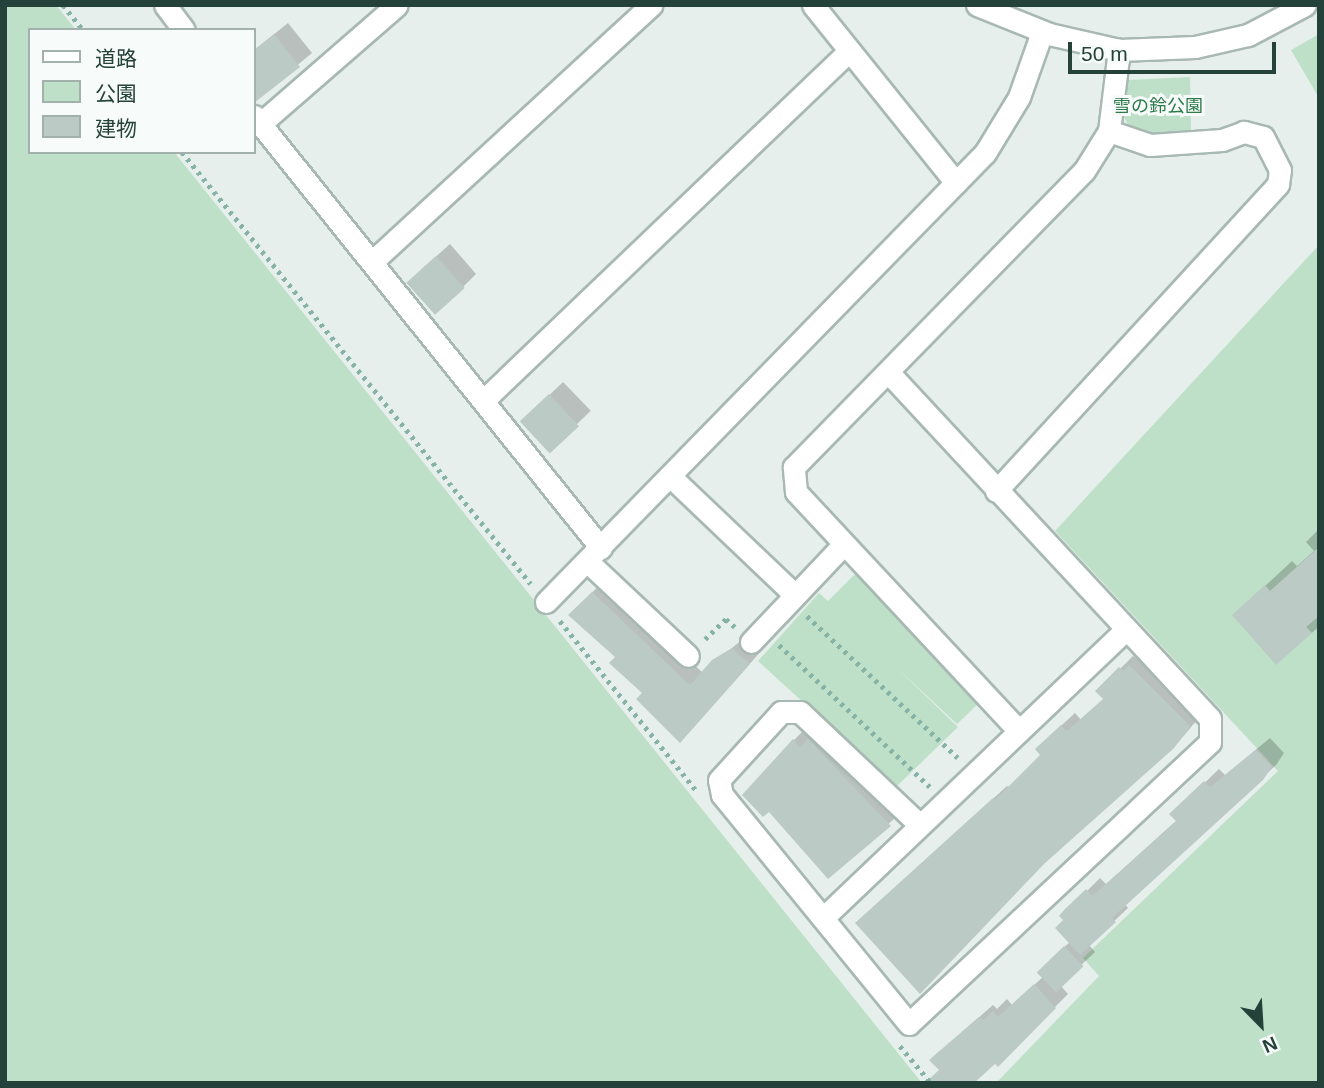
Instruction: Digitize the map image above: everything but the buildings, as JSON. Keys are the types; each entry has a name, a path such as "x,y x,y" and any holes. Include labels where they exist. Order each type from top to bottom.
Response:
{"street":[{"path":"164,5 182,28"},
{"path":"397,5 257,120 485,399 595,555 688,656"},
{"path":"374,260 651,5"},
{"path":"813,5 956,183"},
{"path":"977,5 1042,32 1119,50 1195,47 1248,35 1305,5"},
{"path":"546,602 595,555 985,153 1010,117 1042,32"},
{"path":"1018,732 796,492 794,467 1084,171 1109,131 1119,50"},
{"path":"485,399 849,51"},
{"path":"996,491 1278,184 1280,170 1263,137 1244,132 1222,140 1150,145 1109,131"},
{"path":"888,372 1210,719 1210,742 909,1024 722,795 719,780 781,712 800,712 919,824"},
{"path":"671,477 795,595"},
{"path":"751,642 844,545"},
{"path":"823,918 1125,630"}],"path":[{"path":"63,5 81,28"},
{"path":"184,154 702,798 719,780"},
{"path":"802,621 807,615 974,773"},
{"path":"688,656 726,619 751,642"},
{"path":"788,636 778,646 945,800"},
{"path":"909,1024 893,1038 931,1083"}],"green space":[{"path":"5,5 56,5 74,28 28,28 28,154 176,154 922,1083 5,1083"},
{"path":"1319,34 1319,98 1291,50"},
{"name":"雪の鈴公園","path":"1190,77 1191,131 1149,135 1130,129 1124,117 1128,80"},
{"path":"1319,245 1319,1083 996,1083 1099,976 1083,958 1278,771 1055,531"},
{"path":"857,572 977,705 957,724 896,667 958,727 896,787 758,661 819,593 828,601"}]}
